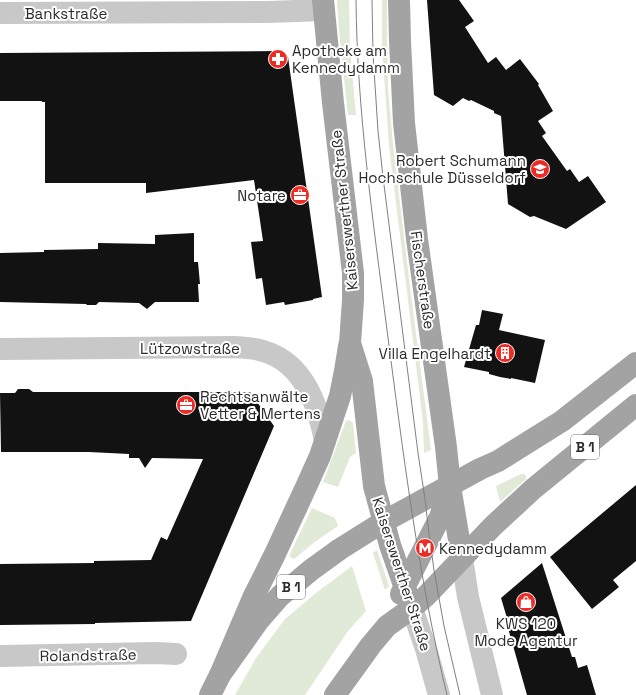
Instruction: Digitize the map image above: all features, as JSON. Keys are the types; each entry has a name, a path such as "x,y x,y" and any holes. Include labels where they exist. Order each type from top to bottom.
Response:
{"main road":[{"name":"Fischerstraße","path":"399,0 404,123 417,239 450,486 462,558"},
{"name":"Kaiserswerther Straße","path":"323,5 353,273 350,343 362,381 374,486 390,545 412,608"},
{"name":"B 1","path":"210,695 220,675 252,598 275,554 306,487 325,441 340,396 350,343"},
{"name":"B 1","path":"220,675 259,620 280,596 311,570 334,553 383,522 480,469 498,461 562,421 636,363"},
{"name":"B 1","path":"335,695 371,645 387,626 426,596 492,526 533,489 636,405"},
{"path":"387,626 404,586 440,517 450,486"}],"street":[{"name":"Bankstraße","path":"0,13 268,12 323,5"},
{"name":"Lützowstraße","path":"0,349 236,347 264,351 281,358 291,365 302,378 314,402 322,423 325,441"},
{"path":"462,558 469,603 492,695"},
{"name":"Kaiserswerther Straße","path":"412,608 426,649 439,695"},
{"name":"Rolandstraße","path":"0,656 176,654"}],"green space":[{"path":"337,0 349,0 350,50 356,115 348,115"},
{"path":"382,0 387,0 388,88 393,144 431,450 424,453 423,422 389,146 382,46"},
{"path":"349,420 353,423 356,453 350,457 338,487 323,482 346,421"},
{"path":"521,474 526,476 526,479 500,502 496,486"},
{"path":"312,508 335,518 338,526 316,541 294,559 289,556"},
{"path":"377,550 389,586 385,590 373,553"},
{"path":"352,566 366,611 348,631 305,695 235,695 256,658 285,619"}],"building":[{"path":"427,0 459,0 474,21 465,27 488,63 496,57 506,70 520,59 539,84 538,85 553,111 538,121 546,133 542,136 567,171 570,169 579,182 588,176 606,202 566,229 534,216 530,217 508,204 501,116 471,100 469,101 463,98 453,106 434,95"},
{"path":"280,51 288,57 322,297 285,305 284,302 266,305 262,278 256,279 251,242 263,241 254,180 146,193 146,183 45,183 45,102 0,101 0,53"},
{"path":"194,233 194,262 198,262 200,284 198,284 199,302 155,302 147,309 139,303 99,302 96,305 87,305 0,302 0,253 44,252 44,250 98,249 98,243 155,244 155,235"},
{"name":"Villa Engelhardt","path":"482,310 503,314 499,330 545,340 535,383 500,377 489,374 489,372 464,367 476,325 479,325"},
{"path":"18,389 29,389 33,392 250,392 274,426 191,621 0,625 0,564 94,563 94,561 151,560 161,537 167,540 203,459 152,458 145,468 139,458 129,458 129,454 89,452 1,452 0,393 15,393"},
{"path":"636,485 636,561 613,580 619,587 592,609 550,557"},
{"path":"542,563 572,657 575,657 578,668 587,665 596,695 527,695 501,598"}],"tram line":[{"path":"356,0 359,83 371,207 393,376 419,559 447,695"},
{"path":"372,0 373,54 378,131 383,177 434,570 444,626 460,695"}],"place":[{"name":"Apotheke am Kennedydamm","path":"278,59"},
{"name":"Robert Schumann Hochschule Düsseldorf","path":"540,169"},
{"name":"Notare","path":"300,195"},
{"name":"Villa Engelhardt","path":"505,353"},
{"name":"Rechtsanwälte Vetter & Mertens","path":"186,405"},
{"name":"Kennedydamm","path":"425,548"},
{"name":"KWS 120 Mode Agentur","path":"526,602"}]}
